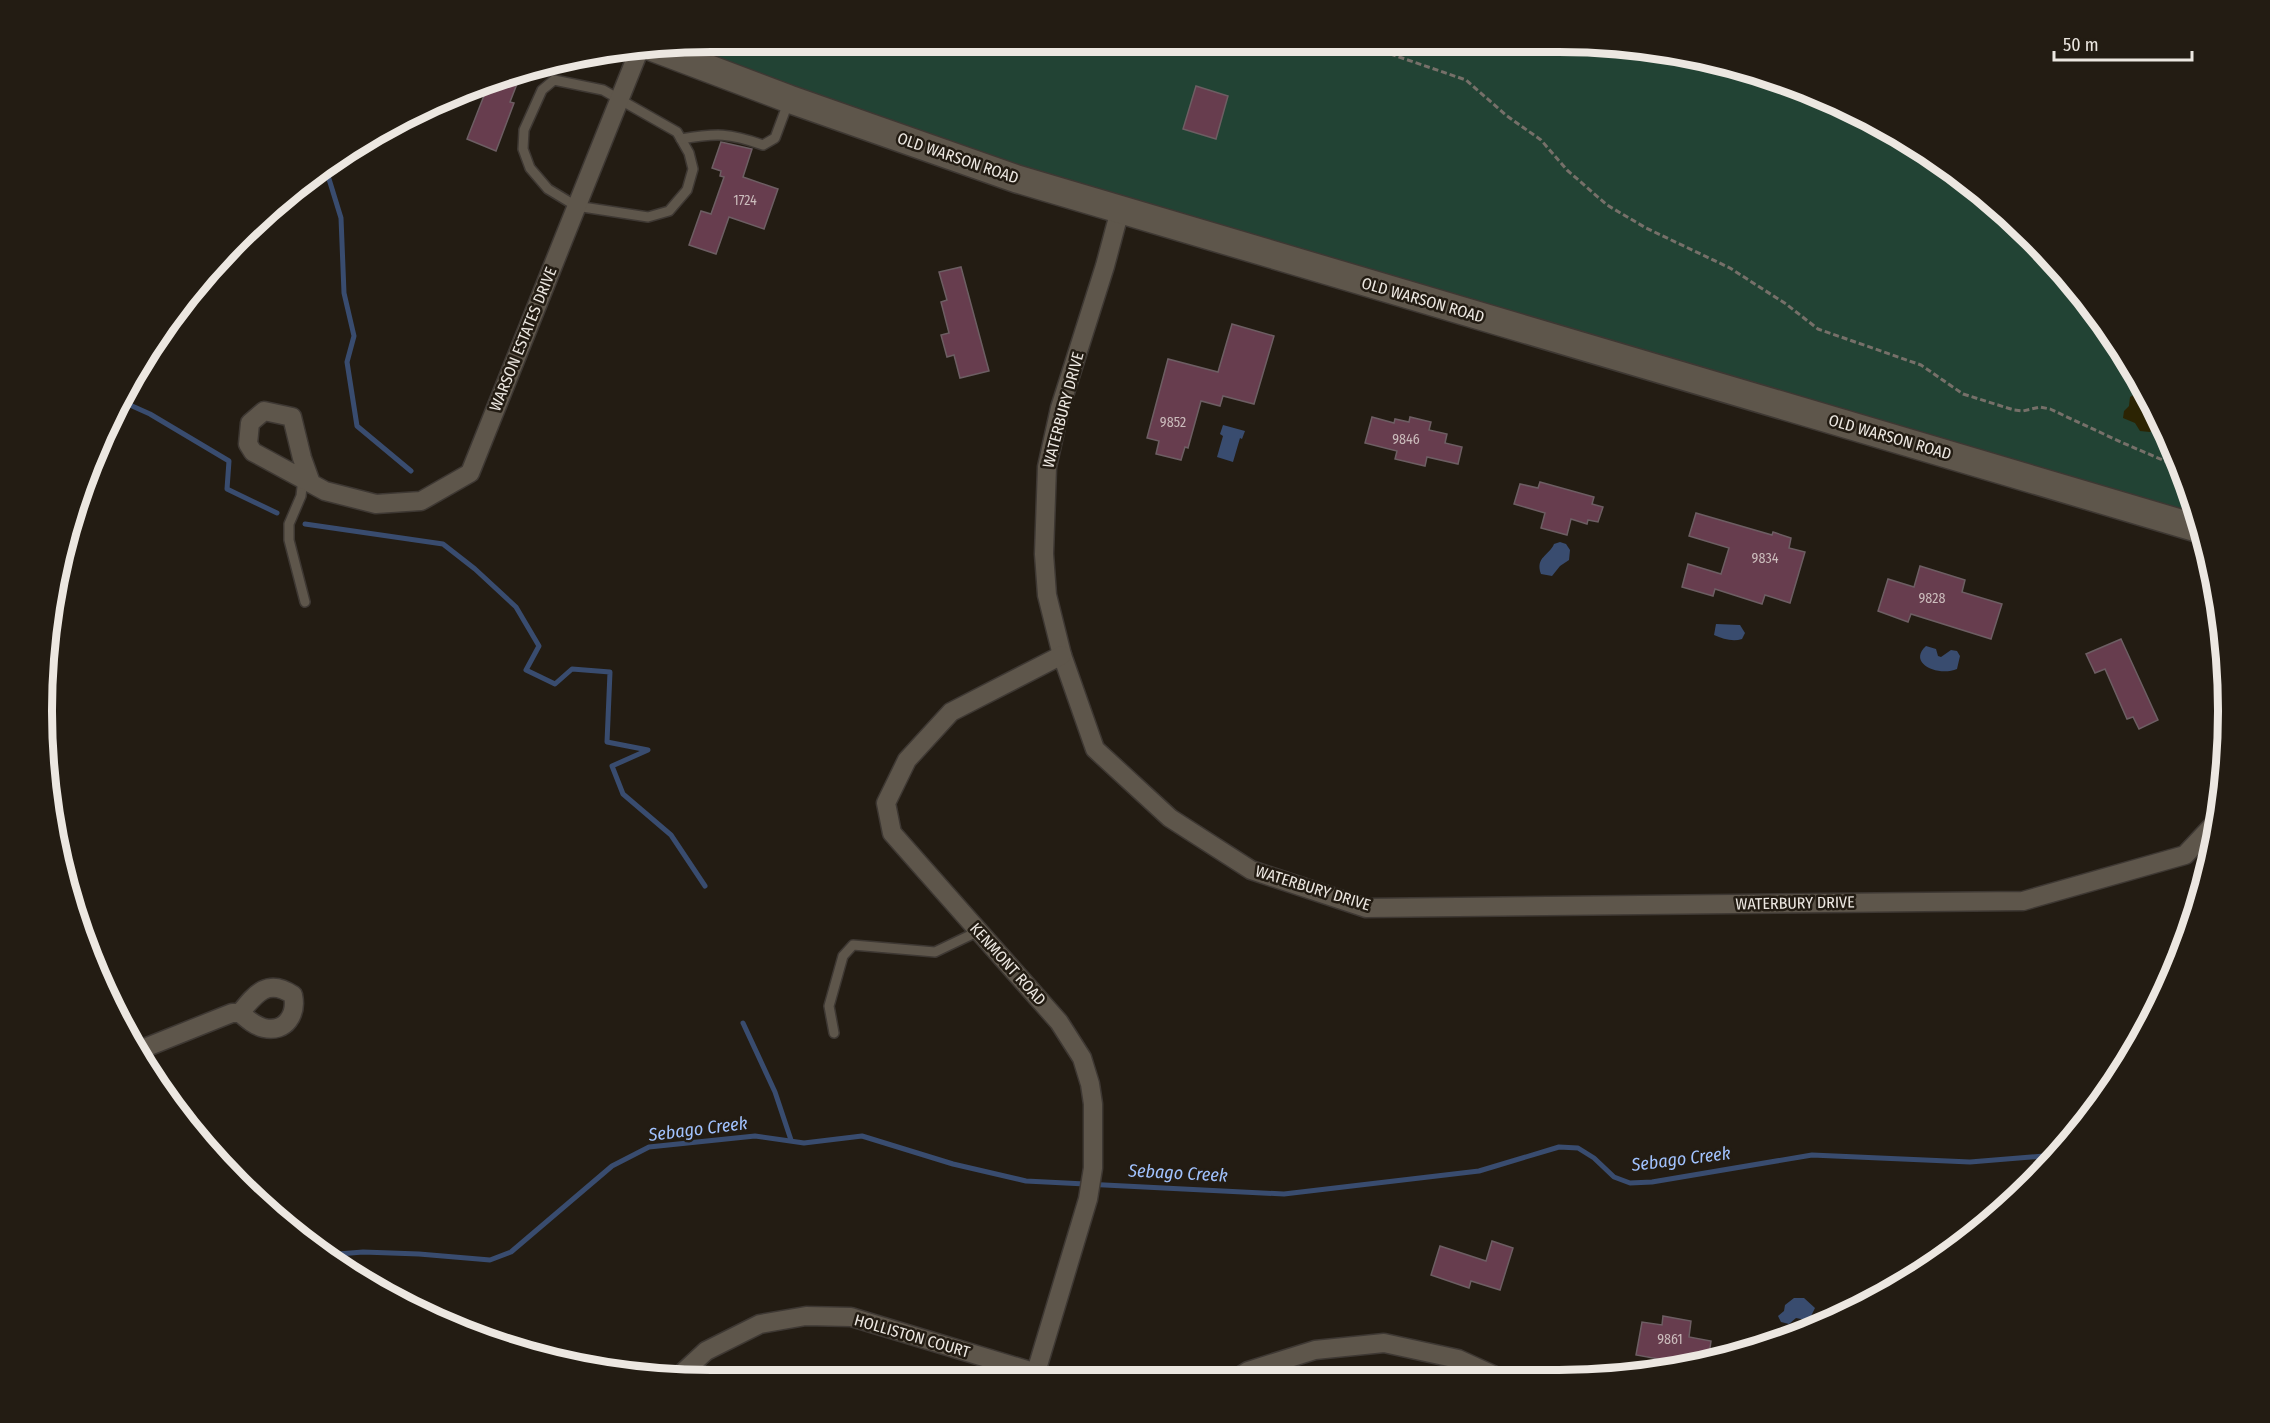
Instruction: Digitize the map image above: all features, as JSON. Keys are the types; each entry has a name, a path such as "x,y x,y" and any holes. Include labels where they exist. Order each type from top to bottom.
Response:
{"street":[{"name":"OLD WARSON ROAD","path":"670,54 789,99 1017,179 2191,526"},
{"name":"WARSON ESTATES DRIVE","path":"307,480 325,491 376,504 421,501 470,473 636,57"},
{"name":"WATERBURY DRIVE","path":"1120,210 1105,266 1060,408 1047,467 1044,554 1047,595 1062,655 1095,749 1170,818 1251,870 1366,908 2023,901 2185,855 2206,832"},
{"name":"KENMONT ROAD","path":"1044,1370 1088,1200 1093,1168 1093,1104 1082,1058 1059,1022 892,833 886,803 908,760 951,712 1062,655"},
{"path":"145,1048 232,1013 240,1012"},
{"name":"HOLLISTON COURT","path":"686,1369 706,1351 760,1324 806,1316 851,1317 1030,1370"},
{"path":"1251,1370 1315,1350 1384,1343 1458,1359 1482,1370"}],"lane":[{"path":"554,80 603,90 619,98 677,132 690,153 693,169 687,190 669,211 648,217 576,206 548,189 530,168 523,149 524,130 542,90 554,80"},
{"path":"681,139 714,133 763,145 775,138 789,99"},
{"path":"305,602 289,540 289,524 307,480"},
{"path":"834,1032 829,1006 843,956 853,945 935,952 978,931"}],"path":[{"path":"1386,52 1466,80 1507,116 1541,140 1567,170 1607,205 1646,228 1730,268 1786,304 1818,329 1921,365 1963,394 2014,410 2023,411 2040,407 2050,409 2168,463"}],"green space":[{"path":"1558,52 1645,58 1687,65 1770,87 1850,120 1925,164 1993,216 2024,246 2081,310 2129,382 2150,420 2188,516 1025,171 696,53"}],"sand":[{"path":"2136,394 2154,429 2150,432 2140,431 2135,423 2123,418 2124,411 2129,406 2130,397"}],"water":[{"path":"1223,425 1245,431 1242,439 1240,438 1233,462 1217,457 1223,436 1220,434"},
{"path":"1560,542 1566,544 1570,550 1569,560 1552,576 1541,574 1541,560 1554,544"},
{"path":"1716,624 1740,625 1745,633 1739,640 1721,638 1714,635"},
{"path":"1926,646 1936,649 1938,656 1941,657 1951,650 1957,651 1960,656 1957,669 1941,671 1927,667 1920,658"},
{"path":"1794,1298 1804,1298 1815,1308 1810,1318 1806,1320 1796,1318 1789,1324 1781,1322 1778,1316 1784,1311 1785,1305"}],"building":[{"path":"518,82 510,102 514,103 496,151 467,139 485,93"},
{"path":"1196,86 1228,96 1216,139 1183,129"},
{"path":"721,142 752,149 743,177 778,189 764,229 729,217 716,254 689,245 701,211 711,214 724,177 720,176 721,171 712,168"},
{"path":"961,267 989,371 960,378 954,355 947,357 941,335 949,333 941,302 947,300 939,272"},
{"path":"1232,324 1274,336 1254,404 1223,396 1220,406 1201,401 1188,448 1185,447 1181,460 1156,454 1159,441 1147,438 1168,359 1218,372"},
{"path":"1372,417 1394,423 1395,419 1409,422 1410,417 1431,422 1429,430 1447,434 1445,443 1462,447 1458,464 1427,457 1425,466 1395,459 1397,451 1365,443"},
{"path":"1540,482 1594,497 1592,504 1603,507 1598,522 1588,520 1587,524 1571,519 1567,535 1541,528 1545,513 1514,504 1520,484 1538,488"},
{"path":"1696,513 1772,535 1773,532 1791,538 1789,548 1805,552 1790,603 1765,595 1762,604 1715,589 1713,596 1682,587 1688,564 1721,574 1729,548 1689,536"},
{"path":"1920,566 1965,580 1962,592 2002,604 1991,639 1911,614 1908,622 1878,611 1888,579 1914,587"},
{"path":"2121,639 2158,720 2139,729 2133,717 2127,719 2105,669 2095,673 2086,654"},
{"path":"1492,1241 1513,1248 1500,1290 1471,1281 1469,1288 1431,1275 1440,1246 1486,1261"},
{"path":"1663,1316 1691,1321 1689,1337 1711,1341 1709,1353 1669,1361 1636,1355 1642,1322 1662,1325"}],"waterway":[{"path":"328,176 341,218 344,293 354,336 347,362 357,426 411,471"},
{"path":"129,404 150,414 229,461 227,489 277,513"},
{"path":"305,524 443,544 475,569 516,607 539,646 526,670 555,684 572,669 610,672 607,742 648,750 612,766 623,794 671,835 705,886"},
{"path":"743,1023 775,1092 791,1140"},
{"name":"Sebago Creek","path":"338,1254 363,1252 419,1254 490,1260 511,1252 612,1166 649,1147 755,1136 804,1143 862,1136 953,1164 1026,1181 1284,1194 1479,1171 1559,1147 1578,1148 1594,1158 1614,1177 1630,1183 1652,1182 1812,1155 1970,1162 2044,1156"}]}
